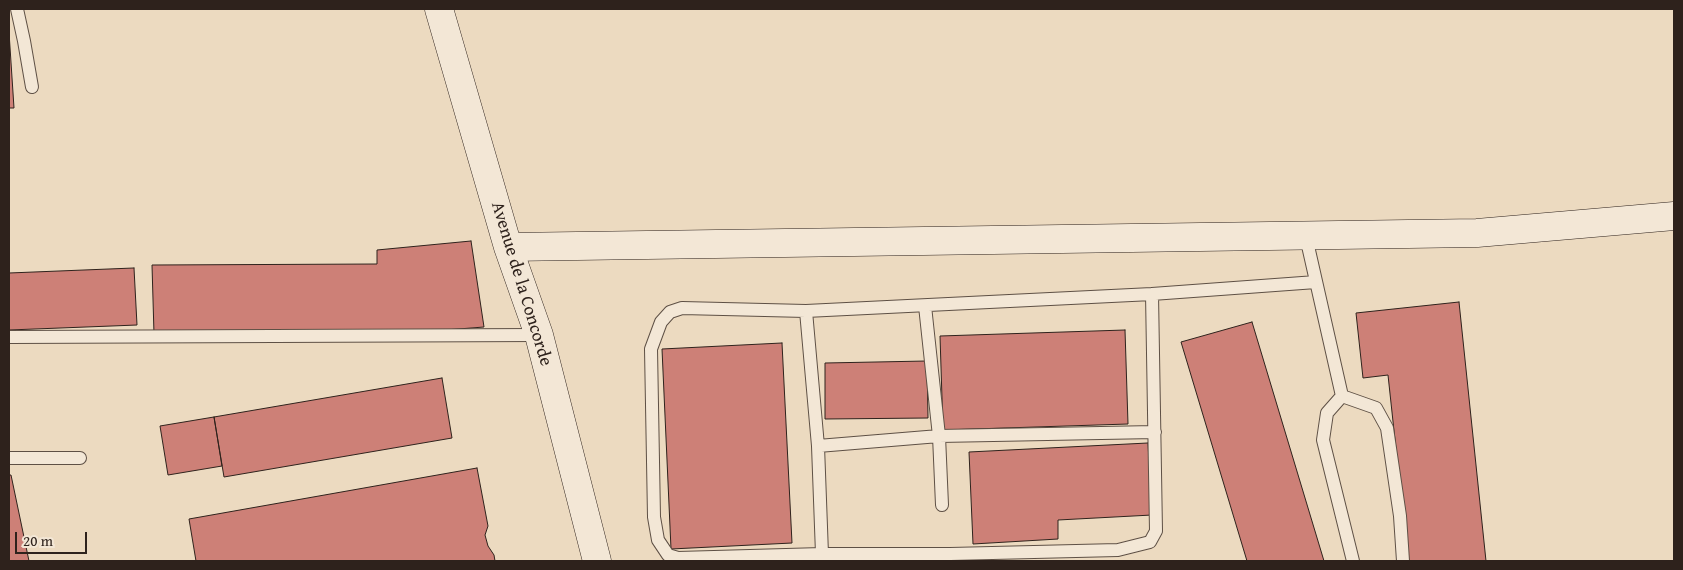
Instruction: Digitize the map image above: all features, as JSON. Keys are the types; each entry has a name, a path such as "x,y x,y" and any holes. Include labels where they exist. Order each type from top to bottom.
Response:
{"street":[{"name":"Avenue de la Concorde","path":"439,9 508,247 538,335 597,561"},
{"path":"508,247 1306,237 1477,233 1674,216"}],"lane":[{"path":"17,9 32,87"},
{"path":"1306,237 1342,396"},
{"path":"1152,294 1156,531 1150,542 1118,550 678,558 668,555 658,540 654,517 651,349 661,322 670,312 682,308 806,311 925,306 1152,294 1316,282"},
{"path":"925,306 939,436 942,505"},
{"path":"806,311 818,446 822,554"},
{"path":"9,337 538,335"},
{"path":"1342,396 1327,412 1323,440 1354,561"},
{"path":"1342,396 1376,408 1387,428 1400,516 1403,561"},
{"path":"818,446 939,436 1155,432"},
{"path":"9,458 80,458"}],"building":[{"path":"9,32 14,108 9,108"},
{"path":"471,241 484,327 381,335 154,334 152,265 377,264 377,250"},
{"path":"134,268 137,325 9,330 9,273"},
{"path":"1459,302 1486,561 1408,561 1388,375 1363,378 1356,313"},
{"path":"1252,322 1324,561 1247,561 1181,342"},
{"path":"1125,330 1128,424 943,430 940,336"},
{"path":"782,343 792,543 671,549 662,349"},
{"path":"927,361 928,418 825,419 825,363"},
{"path":"442,378 452,438 224,477 214,417"},
{"path":"214,417 222,466 168,475 160,426"},
{"path":"1148,443 1152,515 1058,520 1058,539 973,544 969,452"},
{"path":"477,468 488,526 485,535 495,561 196,561 189,519"},
{"path":"9,475 11,475 29,561 9,561"}]}
